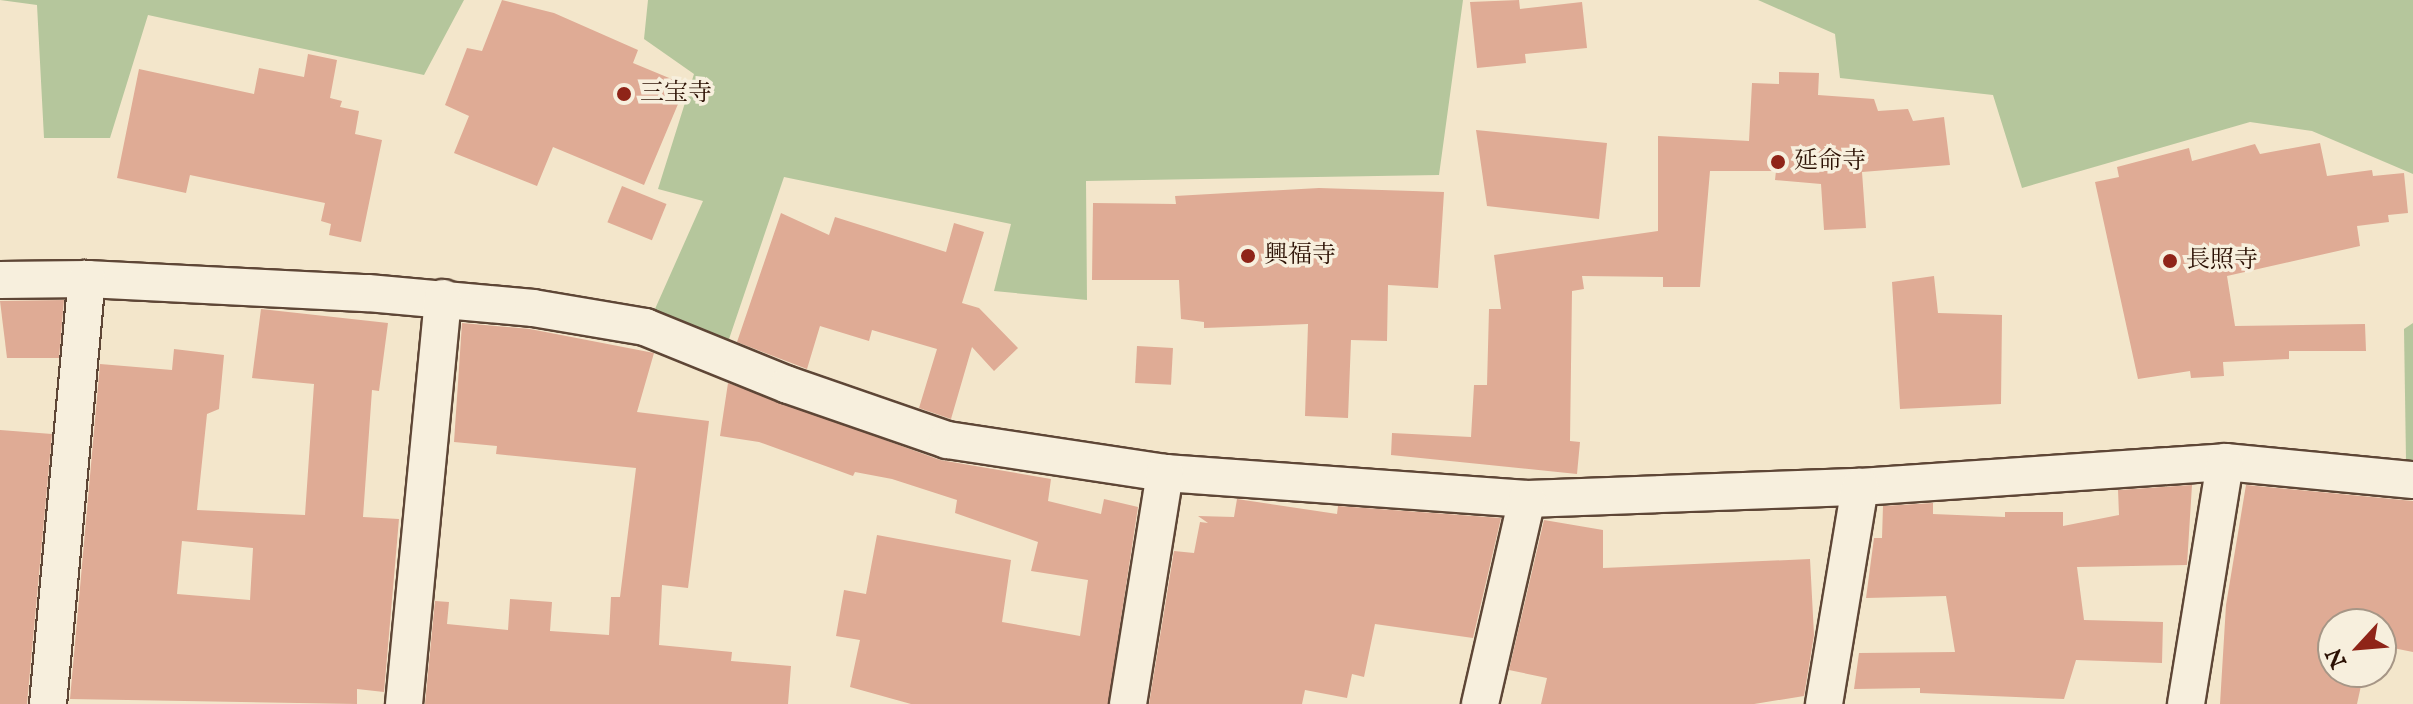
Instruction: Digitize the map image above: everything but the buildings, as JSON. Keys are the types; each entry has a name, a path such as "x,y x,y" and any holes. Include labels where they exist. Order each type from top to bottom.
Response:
{"street":[{"path":"0,280 87,279 443,298 645,327 788,385 947,440 1165,473 1527,499 1860,487 2225,462 2413,480"},
{"path":"48,704 87,279"},
{"path":"404,704 443,298"},
{"path":"2186,704 2225,462"},
{"path":"1128,704 1165,473"},
{"path":"1824,704 1860,487"},
{"path":"1480,704 1527,499"}],"green space":[{"path":"0,0 464,0 424,75 148,15 110,138 44,138 37,5"},
{"path":"648,0 1463,0 1439,175 1086,181 1087,300 994,291 1011,224 784,177 727,345 651,318 703,201 658,189 694,74 644,39"},
{"path":"1758,0 2413,0 2413,174 2312,131 2250,122 2022,188 1993,95 1840,78 1835,34"},
{"path":"2413,323 2413,460 2406,460 2404,329"}],"place":[{"name":"三宝寺","path":"624,94"},
{"name":"延命寺","path":"1778,162"},
{"name":"興福寺","path":"1248,256"},
{"name":"長照寺","path":"2170,261"}]}
